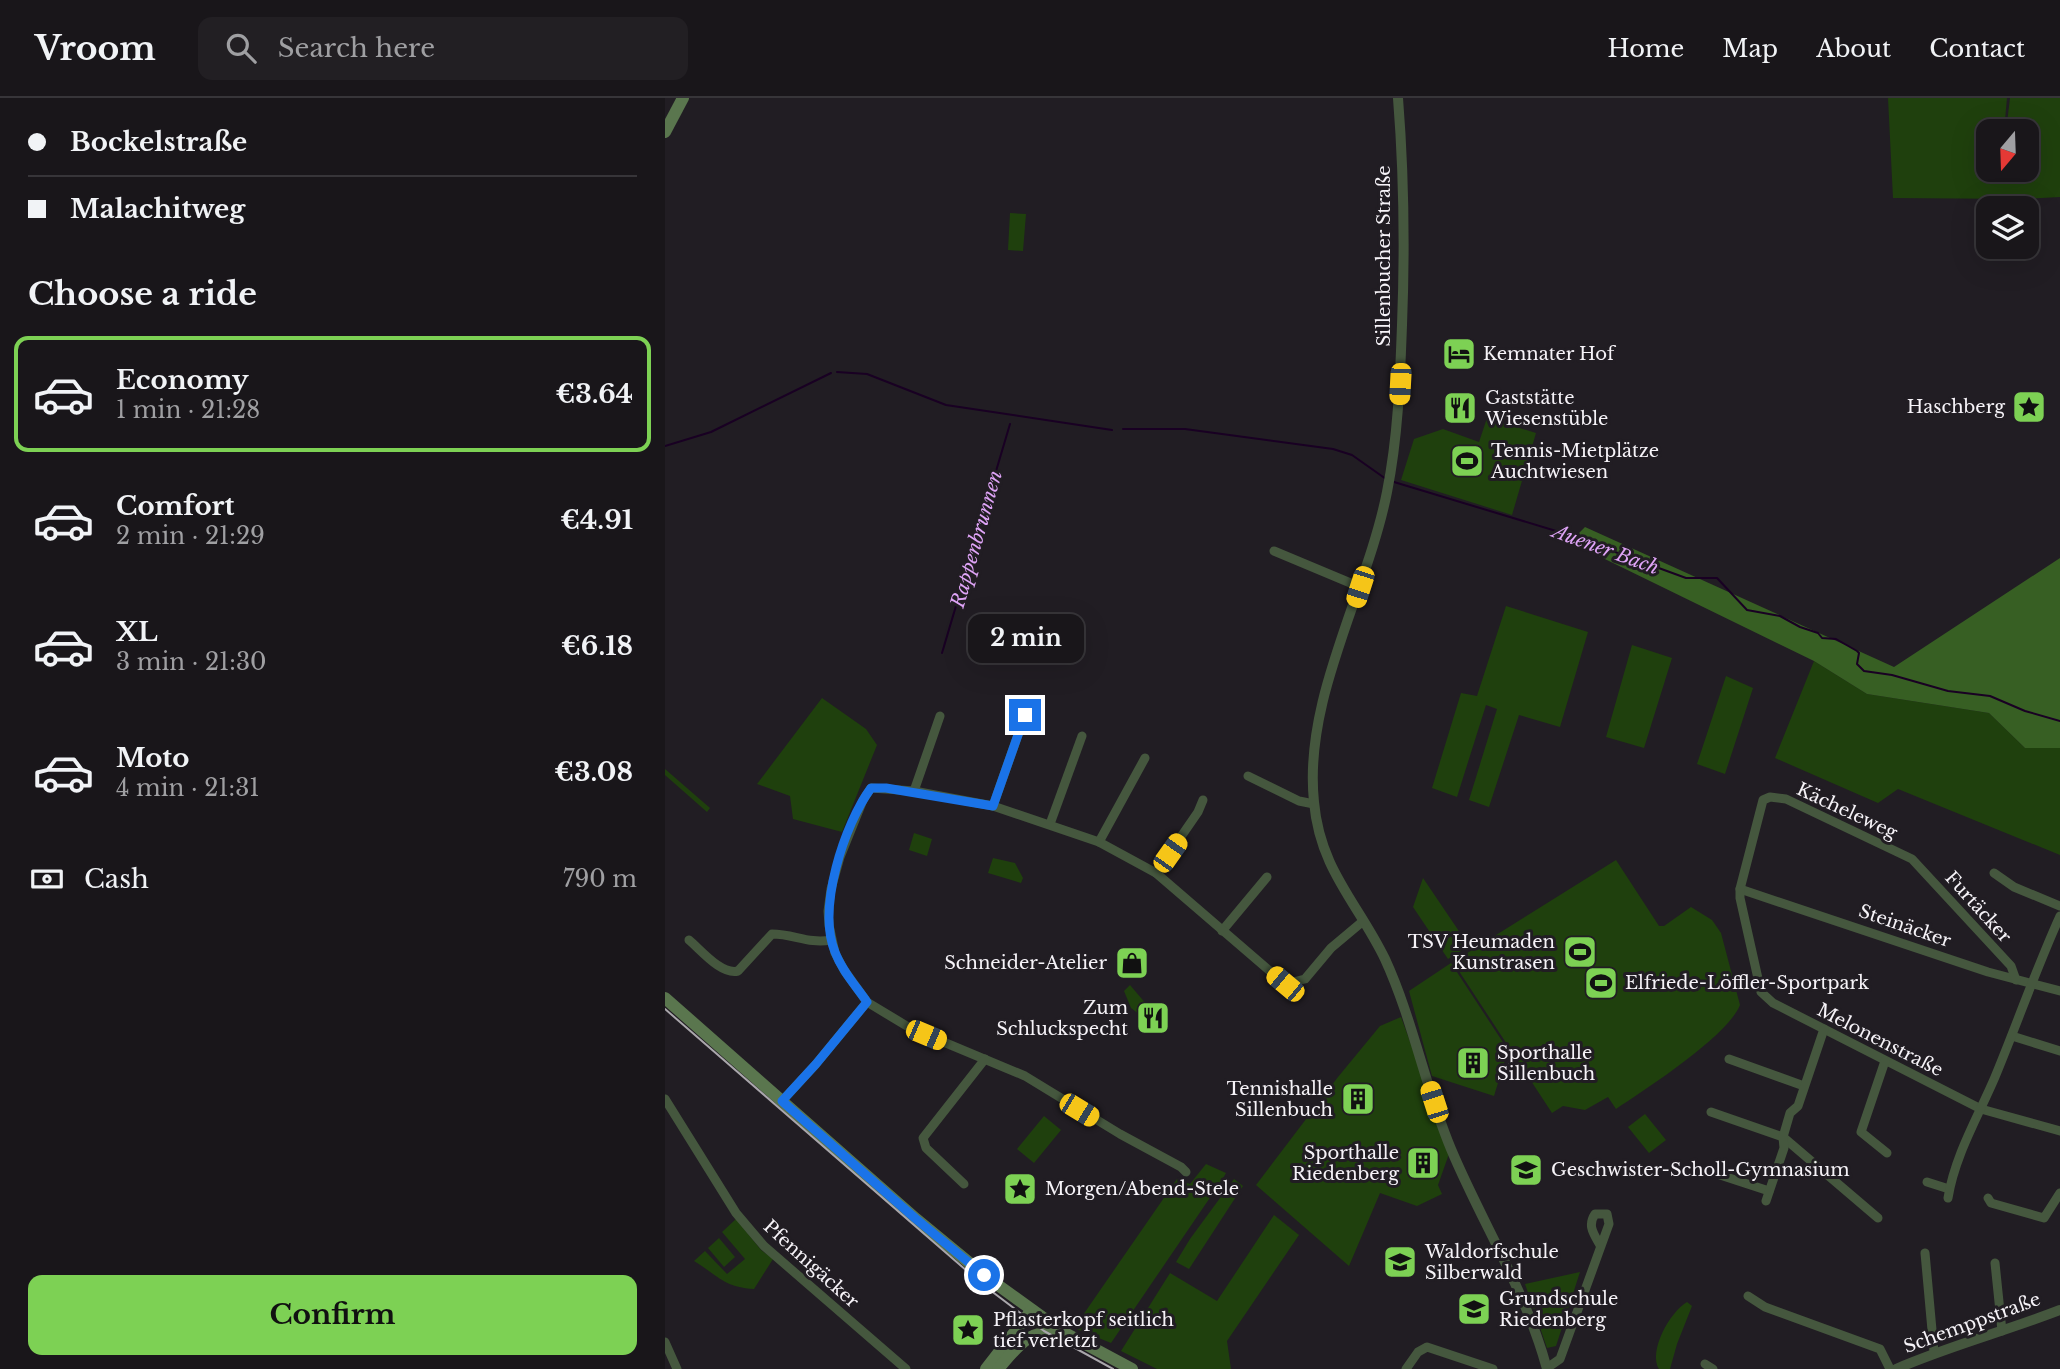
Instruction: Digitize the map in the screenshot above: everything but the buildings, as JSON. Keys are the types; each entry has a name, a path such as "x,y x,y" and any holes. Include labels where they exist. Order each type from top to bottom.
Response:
{"main road":[{"path":"665,132 683,98"},
{"path":"665,998 932,1232 1034,1313 1063,1332 1132,1369"},
{"path":"1022,1341 1034,1313"},
{"path":"994,1368 1034,1313"},
{"path":"994,1368 1032,1335 1044,1331 1063,1332"}],"street":[{"name":"Sillenbucher Straße","path":"1398,98 1404,276 1399,405 1389,481 1379,528 1337,657 1318,730 1313,765 1314,804 1322,843 1331,865 1384,957 1399,993 1450,1148 1521,1296 1547,1368"},
{"path":"1274,551 1360,587"},
{"path":"993,806 1025,715"},
{"path":"914,791 940,716"},
{"path":"1050,824 1082,736"},
{"path":"1099,842 1145,758"},
{"path":"1248,776 1299,802 1314,804"},
{"path":"1186,1172 1025,1076 910,1028 867,1002 844,970 831,940 828,925 831,889 840,857 863,800 871,788 914,791 993,806 1099,842 1156,873 1285,984 1305,979 1331,948 1362,922"},
{"name":"Kächeleweg","path":"1766,798 1786,799 1912,859"},
{"name":"Melonenstraße","path":"1766,798 1758,818 1740,889 1761,992 1773,1003 1981,1109 2060,1131"},
{"path":"1156,873 1198,812 1203,800"},
{"name":"Furtäcker","path":"1912,859 2011,966 2016,980"},
{"path":"1994,873 2014,887 2060,906"},
{"path":"1222,932 1267,877"},
{"name":"Steinäcker","path":"1740,889 2016,980 2060,991"},
{"path":"1927,1182 1949,1193 1958,1158 2012,1036 2030,984 2060,916"},
{"path":"689,940 724,970 731,972 738,971 772,934 815,942 831,940"},
{"path":"782,1101 867,1002"},
{"path":"1714,1173 1767,1196 1784,1148 1783,1136 1790,1114 1798,1106 1824,1030"},
{"path":"2012,1036 2060,1051"},
{"path":"964,1184 926,1148 923,1138 985,1059"},
{"path":"1730,1059 1804,1086"},
{"path":"1885,1061 1861,1132 1887,1153"},
{"name":"Pfennigäcker","path":"665,1099 736,1213 764,1246 906,1369"},
{"path":"1711,1112 1783,1136 1878,1218"},
{"path":"1988,1198 1991,1203 2044,1218 2060,1193"},
{"path":"1547,1368 1560,1359 1600,1245"},
{"path":"1925,1253 1934,1352"},
{"path":"1995,1263 2002,1331"},
{"path":"1748,1296 1765,1307 1880,1349 1890,1369"},
{"name":"Schemppstraße","path":"1896,1369 1934,1352 2060,1310"},
{"path":"665,1342 677,1369"},
{"path":"1406,1369 1427,1343 1493,1369"}],"green space":[{"path":"1888,98 2007,98 2005,119 1976,119 1976,182 2039,182 2039,119 2007,119 2010,98 2060,98 2060,197 1893,198"},
{"path":"1010,213 1026,214 1023,251 1008,250"},
{"name":"Tennis-Mietplätze Auchtwiesen","path":"1487,418 1536,433 1512,515 1401,480 1414,439 1443,429 1479,442"},
{"path":"1585,527 1894,667 2060,558 2060,748 2025,748 1989,713 1867,694 1814,661 1570,542"},
{"path":"1506,606 1588,632 1560,727 1519,715 1489,807 1469,800 1497,709 1486,705 1457,797 1432,788 1461,693 1477,696"},
{"path":"1632,645 1672,658 1644,748 1606,737"},
{"path":"1814,661 1867,694 1989,713 2025,748 2060,748 2060,855 1898,789 1878,803 1775,758"},
{"path":"1726,676 1753,688 1725,774 1697,764"},
{"path":"822,698 866,729 877,745 842,832 793,819 790,796 757,784"},
{"path":"665,769 710,808 707,812 665,775"},
{"path":"914,833 932,839 927,856 909,850"},
{"path":"993,858 1015,863 1023,878 1021,883 988,873"},
{"name":"Elfriede-Löffler-Sportpark","path":"1616,860 1659,926 1664,926 1691,907 1712,920 1721,933 1740,1005 1720,1032 1616,1109 1608,1097 1585,1110 1563,1106 1552,1113 1453,962"},
{"path":"1423,878 1469,946 1448,959 1413,907"},
{"path":"1451,963 1508,1050 1494,1096 1432,1076 1409,991"},
{"path":"1130,985 1147,1005 1140,1015 1131,1008 1124,991"},
{"path":"1401,1017 1450,1151 1438,1185 1442,1194 1417,1206 1380,1193 1349,1266 1256,1185 1380,1026"},
{"path":"1645,1114 1666,1140 1649,1153 1628,1127"},
{"path":"1044,1116 1061,1130 1034,1163 1017,1149"},
{"path":"1206,1164 1226,1173 1111,1343 1074,1328 1177,1179 1190,1184"},
{"path":"1234,1179 1243,1186 1189,1269 1176,1262 1190,1239"},
{"path":"1274,1215 1299,1235 1227,1341 1231,1369 1157,1369 1121,1351 1170,1273 1217,1301"},
{"path":"736,1219 761,1250 773,1259 754,1289 728,1283 694,1261 705,1251 727,1274 745,1259 722,1232"},
{"path":"719,1238 735,1257 724,1267 708,1248"},
{"path":"1580,1272 1556,1346 1547,1348 1525,1284"},
{"path":"1687,1302 1692,1306 1670,1369 1659,1369 1656,1352 1663,1332 1674,1314"}],"waterway":[{"path":"837,372 867,374 946,405 1112,430"},
{"path":"665,446 711,432 831,373"},
{"name":"Rappenbrunnen","path":"942,653 1010,424"},
{"name":"Auener Bach","path":"1123,429 1185,429 1333,449 1352,455 1386,479"},
{"name":"Auener Bach","path":"1394,482 1566,534 1686,578 1717,578 1747,610 1780,616 1818,633 1822,638 1836,639 1857,651 1857,664 1864,671 1892,675 1948,691 1990,696 2025,711 2060,721"}],"tram line":[{"path":"665,1009 982,1284 1044,1331 1113,1369"}],"place":[{"name":"Kemnater Hof","path":"1459,354"},
{"name":"Haschberg","path":"2029,407"},
{"name":"Gaststätte Wiesenstüble","path":"1460,408"},
{"name":"Tennis-Mietplätze Auchtwiesen","path":"1467,461"},
{"name":"TSV Heumaden Kunstrasen","path":"1580,952"},
{"name":"Schneider-Atelier","path":"1132,963"},
{"name":"Elfriede-Löffler-Sportpark","path":"1601,983"},
{"name":"Zum Schluckspecht","path":"1153,1018"},
{"name":"Sporthalle Sillenbuch","path":"1473,1063"},
{"name":"Tennishalle Sillenbuch","path":"1358,1099"},
{"name":"Sporthalle Riedenberg","path":"1423,1163"},
{"name":"Geschwister-Scholl-Gymnasium","path":"1526,1170"},
{"name":"Morgen/Abend-Stele","path":"1020,1189"},
{"name":"Waldorfschule Silberwald","path":"1400,1262"},
{"name":"Grundschule Riedenberg","path":"1474,1309"},
{"name":"Pflasterkopf seitlich tief verletzt","path":"968,1330"}],"route":[{"path":"984,1275 782,1101 867,1002 835,953 828,925 835,872 863,800 871,788 886,788 993,806 1025,715"}]}
